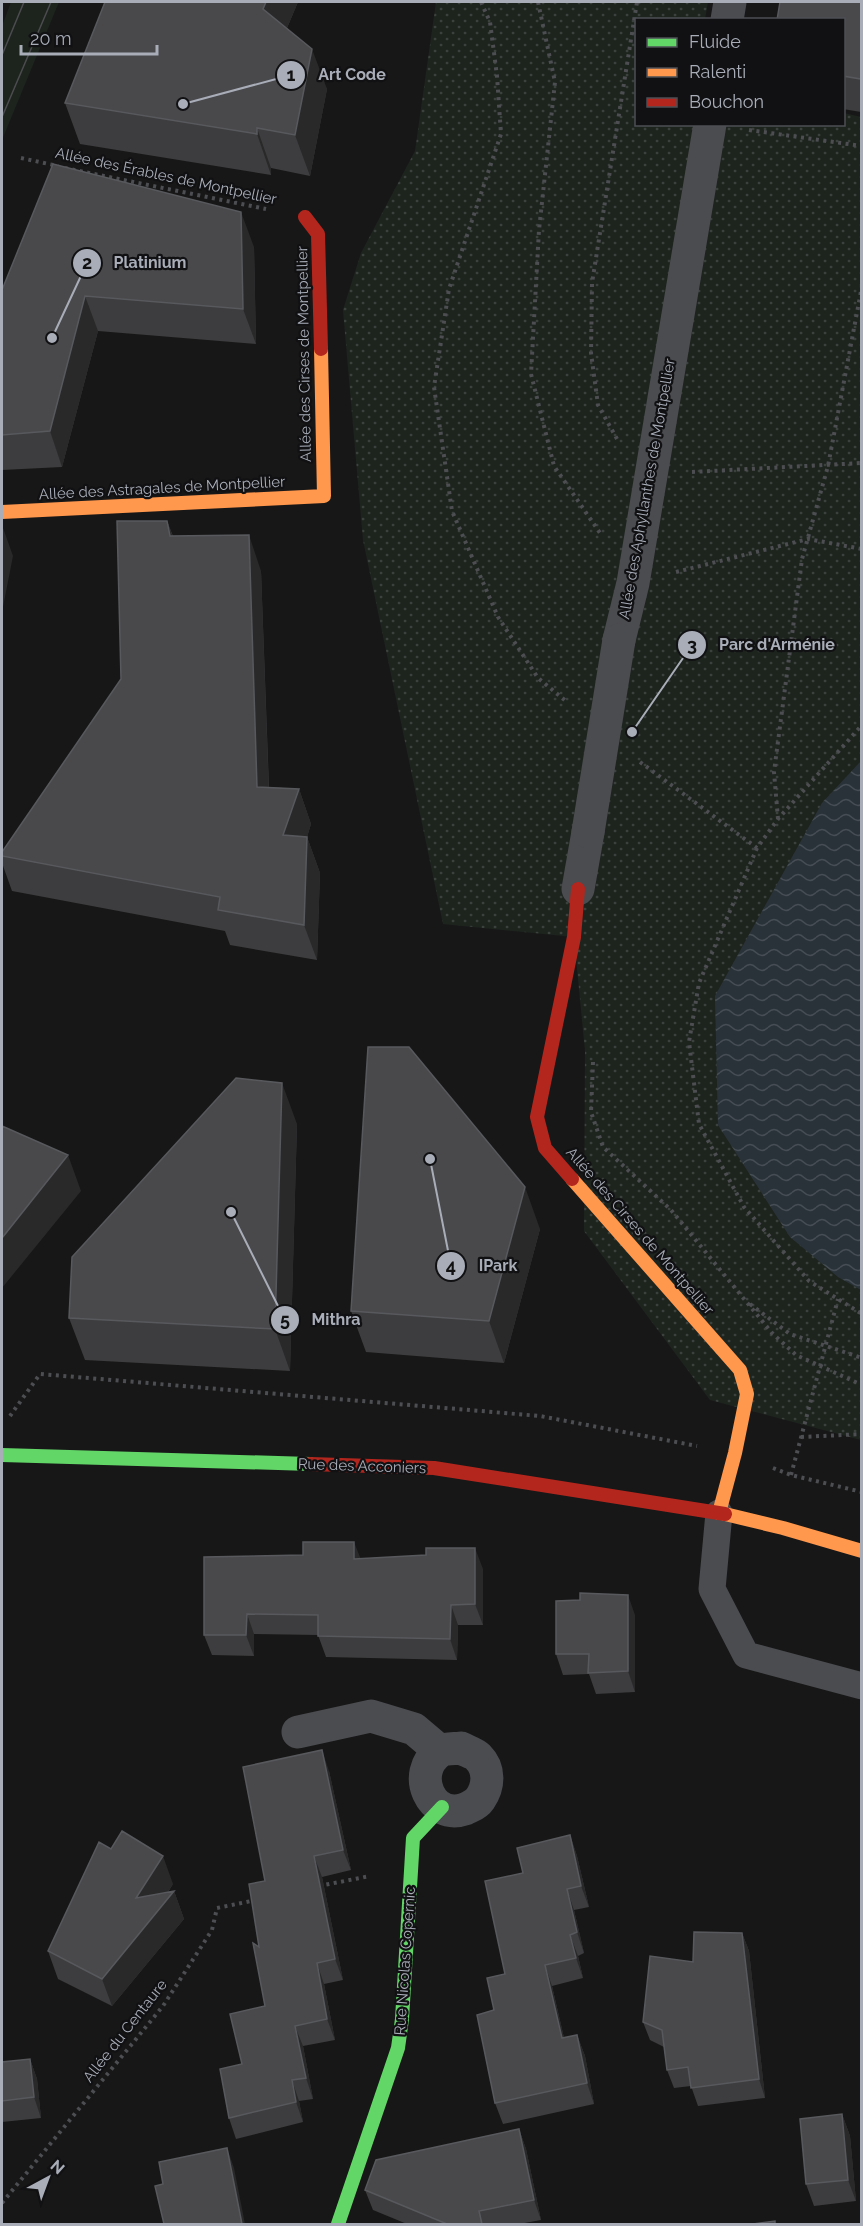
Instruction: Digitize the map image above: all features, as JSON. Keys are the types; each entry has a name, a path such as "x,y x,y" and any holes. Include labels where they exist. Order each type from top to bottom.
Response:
{"street":[{"path":"727,18 730,2"},
{"name":"Allée des Aphyllanthes de Montpellier","path":"578,889 619,640 633,583 710,126"},
{"name":"Allée des Cirses de Montpellier","path":"305,217 318,234 324,496"},
{"name":"Allée des Astragales de Montpellier","path":"2,512 324,496"},
{"name":"Allée des Cirses de Montpellier","path":"578,889 574,937 537,1117 545,1148 740,1370 747,1394 735,1453 719,1513"},
{"name":"Rue des Acconiers","path":"2,1455 434,1468 719,1513 783,1528 861,1551"},
{"path":"298,1732 371,1716 414,1729 440,1751"},
{"path":"461,1748 477,1756 487,1772 486,1790 476,1804 459,1811 442,1807 430,1798 425,1786 426,1771 432,1759 440,1751 461,1748"},
{"name":"Rue Nicolas Copernic","path":"338,2224 399,2048 413,1838 442,1807"}],"lane":[{"path":"719,1513 712,1589 746,1655 861,1686"}],"path":[{"path":"481,2 490,22 501,134 449,289 434,387 452,512 498,617 538,678 573,707"},
{"path":"538,2 555,82 539,230 531,374 555,466 633,583 808,539 861,549"},
{"path":"745,129 861,146"},
{"name":"Allée des Érables de Montpellier","path":"21,158 305,217"},
{"path":"778,819 774,772 802,559 828,466 861,286"},
{"path":"861,725 778,819 757,848 699,983 689,1042 699,1124 744,1207 809,1281 861,1314"},
{"path":"635,758 757,848"},
{"path":"593,1054 591,1112 603,1147 671,1210 772,1333 796,1355 861,1384"},
{"path":"791,1475 838,1299"},
{"path":"746,1301 790,1334 861,1358"},
{"path":"8,1419 40,1374 312,1396 540,1416 735,1453 791,1475 861,1492"},
{"path":"801,1437 861,1434"},
{"path":"308,1889 411,1867"},
{"name":"Allée du Centaure","path":"2,2203 163,2006 212,1930 217,1908 262,1898"}],"shaded area":[{"path":"11,2 59,2 2,140 2,26"},
{"path":"436,2 708,2 705,18 635,18 635,126 845,126 845,113 861,117 861,1440 710,1400 584,1231 585,1051 574,937 443,924 363,540 343,310 361,253 415,151"}],"water":[{"path":"861,761 861,1290 838,1277 790,1237 718,1125 715,996 822,803"}],"building":[{"path":"105,2 266,2 263,9 312,49 295,135 257,128 257,134 65,103"},
{"path":"780,2 861,2 861,79 845,76 845,18 777,18"},
{"path":"53,164 241,212 243,309 85,296 50,431 2,435 2,290"},
{"path":"117,521 167,521 170,536 249,535 257,787 299,789 283,835 307,837 304,925 218,910 220,897 2,856 2,852 121,679"},
{"path":"368,1047 409,1047 525,1187 489,1321 351,1311"},
{"path":"236,1078 282,1083 275,1329 69,1318 72,1257"},
{"path":"2,1126 68,1155 2,1238"},
{"path":"303,1542 354,1542 354,1559 426,1555 426,1548 475,1548 475,1604 451,1605 450,1639 318,1636 318,1615 247,1614 246,1635 204,1635 204,1557 303,1555"},
{"path":"580,1593 628,1595 628,1671 588,1673 589,1654 556,1654 556,1601 580,1600"},
{"path":"322,1750 343,1850 314,1856 335,1959 317,1963 327,2019 295,2026 306,2078 292,2080 296,2102 229,2118 220,2069 242,2064 230,2014 265,2006 253,1943 259,1947 249,1884 265,1881 243,1767"},
{"path":"122,1831 163,1856 136,1898 174,1891 102,1979 48,1951 99,1842 111,1849"},
{"path":"570,1835 581,1886 567,1889 577,1932 570,1935 576,1958 545,1965 562,2038 577,2035 587,2083 495,2103 477,2015 494,2010 487,1978 505,1974 485,1881 523,1873 517,1848"},
{"path":"694,1932 742,1933 759,2079 691,2088 688,2067 667,2070 662,2030 643,2022 650,1956 693,1962"},
{"path":"30,2059 34,2097 2,2101 2,2062"},
{"path":"842,2114 848,2180 806,2184 800,2119"},
{"path":"519,2129 534,2200 479,2211 482,2224 447,2224 365,2190 376,2160"},
{"path":"227,2148 242,2224 164,2224 155,2186 163,2184 159,2162"},
{"path":"775,2221 775,2224 753,2224"}],"tram line":[{"path":"2,55 24,2"},
{"path":"2,117 51,2"}],"traffic: fast":[{"path":"2,1455 310,1464"},
{"path":"338,2224 398,2048 402,2019 413,1838 442,1807"}],"traffic: slow":[{"path":"2,512 324,496 321,349"},
{"path":"572,1179 740,1370 747,1394 735,1453 719,1513"},
{"path":"725,1514 862,1551"}],"traffic: jam":[{"path":"305,217 318,234 321,349"},
{"path":"572,1179 545,1148 537,1117 574,937 578,889"},
{"path":"310,1464 434,1468 725,1514"}],"place":[{"name":"Art Code","path":"183,104"},
{"name":"Platinium","path":"52,338"},
{"name":"Parc d'Arménie","path":"632,732"},
{"name":"IPark","path":"430,1159"},
{"name":"Mithra","path":"231,1212"}]}
